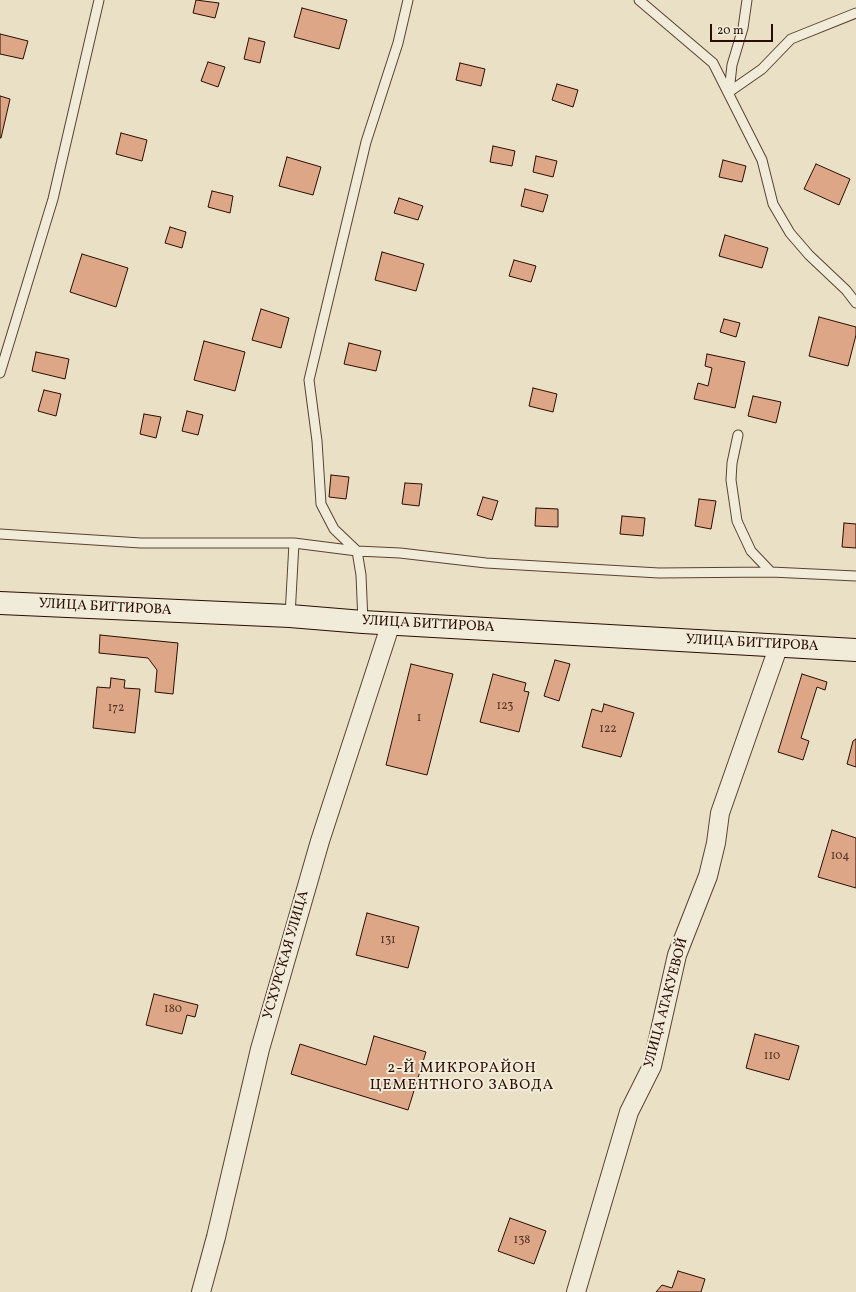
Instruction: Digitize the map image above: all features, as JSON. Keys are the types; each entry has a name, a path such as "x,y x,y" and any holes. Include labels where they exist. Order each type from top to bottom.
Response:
{"street":[{"name":"УЛИЦА БИТТИРОВА","path":"0,603 290,616 363,622 856,650"},
{"name":"УСХУРСКАЯ УЛИЦА","path":"202,1292 260,1049 320,841 391,623"},
{"name":"УЛИЦА АТАКУЕВОЙ","path":"576,1292 629,1112 652,1066 677,955 708,876 716,843 720,813 779,645"}],"lane":[{"path":"0,373 54,199 99,0"},
{"path":"363,622 361,575 357,551 334,529 320,504 317,441 310,380 366,142 398,43 408,0"},
{"path":"639,0 713,63 729,92 762,160 773,204 790,233 809,255 846,290 856,303"},
{"path":"729,92 732,65 744,28 747,0"},
{"path":"729,92 762,69 792,39 856,13"},
{"path":"738,435 732,463 731,480 737,520 751,551 771,572"},
{"path":"0,534 141,543 294,543 357,551 400,553 486,563 659,573 771,572 856,576"},
{"path":"290,616 294,543"}],"building":[{"path":"196,0 219,3 215,18 193,13"},
{"path":"302,8 347,20 339,49 294,37"},
{"path":"0,34 28,41 23,59 0,54"},
{"path":"249,38 265,42 260,63 244,59"},
{"path":"208,62 225,67 218,87 201,81"},
{"path":"460,63 485,69 481,86 456,80"},
{"path":"557,84 578,90 573,107 552,100"},
{"path":"0,96 10,99 1,138 0,138"},
{"path":"121,133 147,140 142,161 116,154"},
{"path":"493,146 515,151 512,166 490,162"},
{"path":"536,156 557,161 553,177 533,172"},
{"path":"287,157 321,167 313,195 279,186"},
{"path":"723,160 746,166 742,182 719,177"},
{"path":"816,164 850,179 839,205 804,189"},
{"path":"525,189 548,195 543,212 521,206"},
{"path":"212,191 233,196 230,213 208,207"},
{"path":"399,198 423,206 418,220 394,213"},
{"path":"170,227 186,232 182,248 165,243"},
{"path":"725,235 768,248 762,268 719,256"},
{"path":"382,252 424,264 416,291 375,280"},
{"path":"82,254 128,268 116,307 70,292"},
{"path":"514,260 536,266 531,282 509,276"},
{"path":"261,309 289,318 281,348 252,340"},
{"path":"819,317 856,327 856,335 848,366 809,356"},
{"path":"724,319 740,323 736,337 720,332"},
{"path":"204,341 245,352 235,391 194,380"},
{"path":"349,343 381,351 376,371 344,364"},
{"path":"36,352 69,359 65,379 32,371"},
{"path":"707,354 745,362 735,408 694,399 698,383 708,386 712,368 705,366"},
{"path":"533,388 557,394 553,412 529,406"},
{"path":"44,390 61,394 56,416 38,411"},
{"path":"753,396 781,402 776,423 748,416"},
{"path":"187,411 203,415 198,435 182,431"},
{"path":"144,414 161,417 156,438 140,434"},
{"path":"331,475 349,477 346,499 329,497"},
{"path":"405,483 422,484 419,506 402,504"},
{"path":"483,497 498,501 492,520 477,515"},
{"path":"699,499 716,501 711,529 695,526"},
{"path":"536,508 558,509 558,527 535,526"},
{"path":"622,516 645,518 643,536 620,534"},
{"path":"844,523 856,524 856,548 842,547"},
{"path":"100,635 178,643 173,694 155,692 157,670 148,658 99,653"},
{"path":"555,660 570,664 559,701 544,696"},
{"path":"411,664 453,674 427,775 386,765"},
{"path":"493,674 526,683 524,691 529,692 519,732 480,722"},
{"path":"802,674 827,682 825,690 817,687 801,738 809,741 803,760 778,752"},
{"path":"111,678 125,680 124,688 140,689 135,733 93,728 97,687 110,688"},
{"path":"604,704 634,713 621,757 582,747 592,709 602,712"},
{"path":"856,739 856,767 847,764 853,741"},
{"path":"832,830 856,838 856,888 818,877"},
{"path":"367,913 419,927 408,968 356,955"},
{"path":"154,994 198,1005 195,1017 187,1015 182,1034 146,1025"},
{"path":"755,1034 799,1046 789,1080 746,1068"},
{"path":"374,1036 426,1052 408,1110 291,1074 300,1044 366,1065"},
{"path":"510,1218 546,1231 534,1264 498,1251"},
{"path":"678,1271 705,1279 701,1292 656,1292 662,1285 672,1288"}],"district":[{"name":"2-Й МИКРОРАЙОН ЦЕМЕНТНОГО ЗАВОДА","path":"462,1078"}]}
